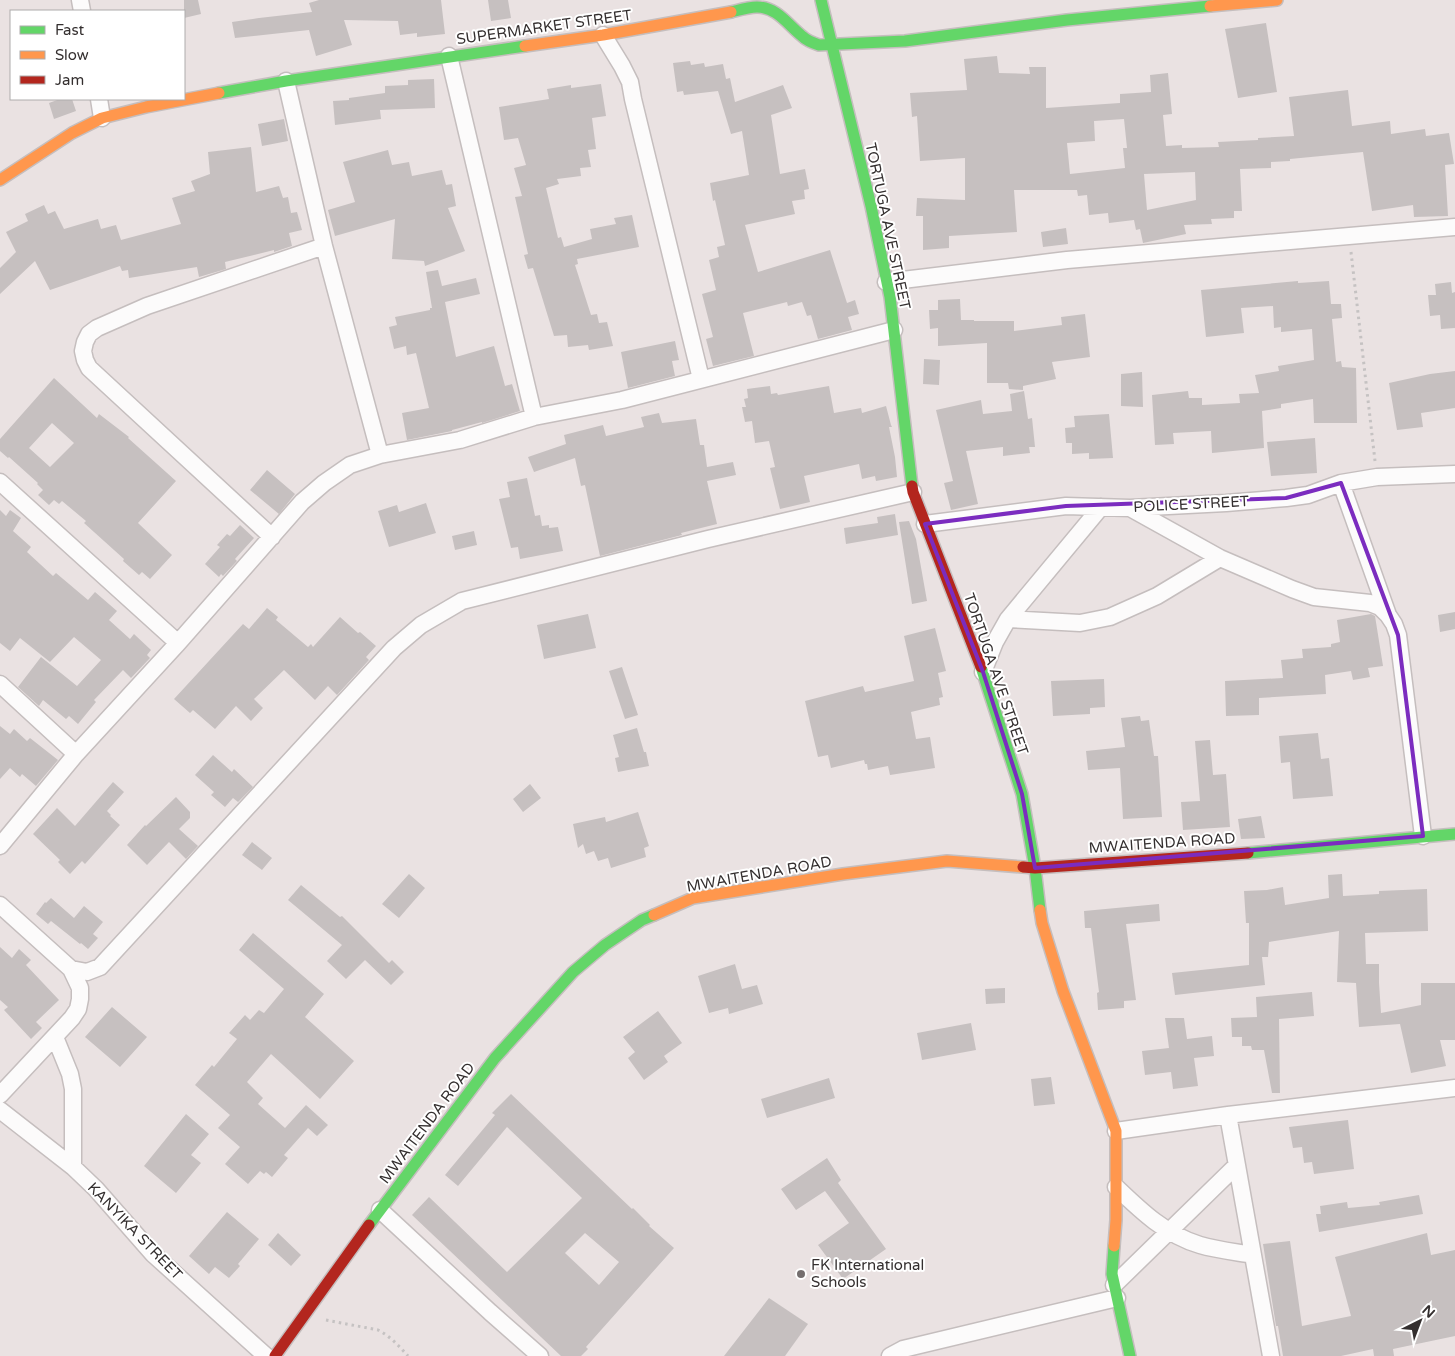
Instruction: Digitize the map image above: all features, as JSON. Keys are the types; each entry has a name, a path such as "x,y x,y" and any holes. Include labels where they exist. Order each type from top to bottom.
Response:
{"street":[{"name":"TORTUGA AVE STREET","path":"821,0 871,206 890,296 913,492 982,672 1022,794 1035,868 1042,924 1069,1008 1116,1131 1116,1220 1112,1274 1130,1356"},
{"name":"SUPERMARKET STREET","path":"185,100 286,81 603,35 773,5 778,13 809,42 823,46 905,40 1067,20 1277,0"},
{"path":"603,35 630,82 701,379"},
{"path":"449,56 534,417"},
{"path":"286,81 324,246 380,455"},
{"path":"99,100 102,118"},
{"name":"SUPERMARKET STREET","path":"0,180 72,133 102,118 184,100"},
{"path":"886,282 1067,260 1455,227"},
{"path":"272,537 89,368 83,351 85,342 96,328 147,306 324,246"},
{"path":"0,846 76,754 178,643 302,502 324,483 350,465 380,455 460,440 534,417 622,400 894,330"},
{"name":"POLICE STREET","path":"925,524 1066,506 1130,508 1286,498 1308,495 1342,483 1377,477 1455,474"},
{"path":"0,482 178,643"},
{"path":"1342,483 1388,615 1398,635 1423,836"},
{"path":"71,969 87,972 100,968 394,648 421,625 462,601 708,539 913,492"},
{"path":"982,672 995,642 1008,619 1100,507"},
{"path":"1130,508 1220,558 1292,589 1314,597 1370,603 1388,615"},
{"path":"1008,619 1080,623 1110,617 1156,596 1220,558"},
{"path":"0,684 76,754"},
{"name":"MWAITENDA ROAD","path":"275,1356 380,1210 495,1058 573,972 605,945 642,920 693,898 843,874 947,861 1035,868 1257,852 1455,834"},
{"path":"0,905 71,969 80,988 78,1009 72,1018 0,1095"},
{"path":"55,1037 70,1074 73,1089 73,1167"},
{"path":"1116,1131 1228,1115 1455,1088"},
{"name":"KANYIKA STREET","path":"0,1110 73,1167 96,1189 153,1254 266,1356"},
{"path":"1228,1115 1271,1356"},
{"path":"890,1356 903,1349 1116,1291 1168,1232 1237,1164"},
{"path":"1116,1187 1168,1232 1200,1246 1253,1255"},
{"path":"380,1210 540,1356"}],"path":[{"path":"1349,236 1377,477"},
{"path":"303,1316 378,1330 388,1336 408,1356"}],"highlighted area":[{"path":"1341,483 1398,635 1423,836 1035,868 1022,794 983,672 925,524 1066,506 1286,498"}],"building":[{"path":"184,0 198,0 201,14 185,18"},
{"path":"319,0 441,0 445,34 417,37 417,33 400,35 398,21 344,20 352,45 316,56 309,30 235,38 232,22 312,12 309,3"},
{"path":"488,0 508,0 511,18 491,21"},
{"path":"1266,23 1277,92 1238,98 1225,29"},
{"path":"997,56 999,73 1030,74 1029,67 1046,67 1046,108 1120,103 1120,94 1151,92 1150,75 1168,73 1172,114 1163,115 1166,146 1182,145 1182,148 1219,147 1218,142 1294,136 1289,97 1348,90 1352,126 1390,121 1391,134 1425,129 1426,136 1449,133 1454,164 1445,165 1448,216 1414,217 1413,205 1372,211 1363,152 1271,162 1271,168 1240,169 1242,211 1234,211 1234,218 1211,219 1212,224 1184,225 1186,234 1143,243 1140,229 1136,230 1134,220 1109,223 1108,213 1089,215 1087,195 1078,196 1077,190 1014,190 1017,232 949,236 949,248 923,250 923,216 916,216 917,198 965,200 965,158 920,161 917,116 912,117 910,93 967,90 964,59","holes":["1124,119 1127,148 1123,148 1125,168 1070,174 1067,143 1095,141 1094,121","1195,172 1196,200 1147,210 1144,174"]},
{"path":"690,61 691,65 704,63 705,67 723,64 726,79 730,78 735,102 783,85 792,108 771,115 780,174 805,169 809,189 804,190 805,199 792,201 795,214 745,225 758,272 830,250 847,303 855,300 859,314 848,317 852,330 818,339 811,315 807,316 802,302 788,306 787,302 743,313 754,356 713,366 706,339 713,337 702,294 716,290 709,260 719,257 717,247 725,245 710,183 749,175 742,131 731,134 718,91 684,95 683,91 677,92 673,63"},
{"path":"434,79 435,108 380,110 381,119 335,125 333,101 385,93 385,86 408,85 408,80"},
{"path":"601,84 606,116 592,118 596,149 588,150 591,167 580,168 581,176 557,179 559,184 546,188 558,238 561,237 564,247 592,239 590,229 616,224 614,218 632,215 639,247 577,259 578,264 575,265 591,315 597,314 599,323 607,322 613,346 589,350 588,345 568,347 567,335 554,336 533,268 528,269 524,255 528,254 515,197 522,196 514,168 526,165 518,138 504,140 499,107 549,99 547,89 571,85 571,88"},
{"path":"57,100 72,100 76,111 54,119 49,103"},
{"path":"284,119 288,141 262,146 258,124"},
{"path":"251,147 256,192 279,186 283,198 288,197 291,213 297,212 302,230 289,233 292,246 274,252 274,250 225,262 226,269 199,277 197,267 129,278 128,270 122,271 120,266 50,290 35,261 0,294 0,268 16,252 6,232 28,221 25,214 44,205 48,214 55,211 64,229 98,219 101,229 116,225 121,240 181,224 172,198 195,191 191,181 210,174 208,152"},
{"path":"388,150 392,165 409,162 412,176 442,170 446,185 452,184 456,206 448,208 465,251 425,266 424,261 392,259 395,219 335,236 328,210 355,202 343,162"},
{"path":"1066,228 1068,244 1043,247 1041,232"},
{"path":"438,270 442,286 476,278 480,294 445,302 456,357 494,346 505,386 512,384 520,411 452,431 407,440 402,413 429,408 416,353 407,355 406,346 394,349 389,327 397,325 395,317 432,308 426,272"},
{"path":"1298,281 1298,283 1329,281 1331,304 1341,304 1342,318 1332,319 1336,362 1341,361 1342,367 1356,368 1357,423 1314,423 1313,399 1281,404 1281,408 1262,411 1264,448 1212,453 1211,431 1173,433 1174,444 1155,445 1152,395 1188,391 1189,398 1202,398 1202,405 1240,403 1239,394 1259,393 1255,375 1279,371 1278,366 1314,360 1312,329 1281,332 1281,327 1274,328 1273,306 1241,308 1244,333 1206,337 1201,290"},
{"path":"1451,282 1452,293 1455,292 1455,328 1441,329 1440,315 1430,316 1428,295 1436,295 1435,284"},
{"path":"960,299 961,320 1014,321 1014,331 1062,325 1061,317 1085,314 1090,357 1052,362 1056,379 1023,386 1023,390 1009,389 1008,383 987,383 987,343 938,346 938,328 930,329 929,310 938,310 938,300"},
{"path":"675,341 679,360 672,361 675,376 628,388 621,352"},
{"path":"924,359 940,360 939,385 923,384"},
{"path":"1455,371 1455,408 1421,413 1423,427 1397,430 1389,383 1430,374"},
{"path":"1142,372 1143,407 1121,406 1121,374"},
{"path":"54,378 97,418 99,414 129,437 176,481 138,523 172,555 150,579 142,572 139,575 84,523 86,521 62,501 59,504 54,500 49,505 38,495 43,490 38,483 0,451 0,439","holes":["52,423 74,443 50,467 29,448"]},
{"path":"770,386 771,394 777,393 778,395 829,386 834,413 861,408 862,413 886,406 892,427 889,427 897,477 876,481 875,476 862,479 859,464 804,476 810,502 780,509 770,468 775,467 769,441 755,443 752,421 745,422 742,407 746,407 744,399 748,398 747,389"},
{"path":"1024,391 1028,419 1032,418 1035,447 1029,447 1030,453 1003,456 1003,447 966,451 978,504 951,510 944,483 953,481 936,410 981,400 983,414 1012,411 1010,394"},
{"path":"659,413 662,423 696,419 700,445 704,445 707,467 733,462 736,475 707,481 717,524 600,556 585,485 581,486 575,458 534,472 528,457 566,444 564,435 603,425 606,436 644,427 641,417"},
{"path":"1109,414 1113,458 1089,459 1089,453 1072,454 1072,443 1066,443 1065,428 1075,427 1074,416"},
{"path":"1315,438 1317,473 1271,476 1267,442"},
{"path":"267,470 295,494 279,514 250,490"},
{"path":"527,478 535,516 540,515 542,526 549,525 549,528 558,527 563,551 520,559 518,547 511,548 499,499 510,497 507,482"},
{"path":"426,503 436,533 389,547 378,511 397,505 399,512"},
{"path":"0,510 6,516 10,510 21,518 13,531 31,547 27,552 53,576 56,573 88,600 95,592 117,611 109,620 130,639 134,634 151,650 147,655 150,658 131,678 123,670 94,700 96,702 78,724 69,716 66,719 43,700 39,706 18,687 41,657 77,686 101,660 74,637 50,662 20,638 10,651 0,643"},
{"path":"895,514 898,535 846,544 844,528 878,523 877,517"},
{"path":"909,521 916,539 927,601 912,604 899,522"},
{"path":"240,525 254,538 235,559 237,561 223,576 221,574 219,577 205,564 220,547 217,545 227,534 230,536"},
{"path":"474,531 477,545 455,550 452,536"},
{"path":"267,608 278,617 276,620 308,647 311,644 313,647 340,617 376,646 366,657 369,660 337,695 328,686 315,700 284,670 254,699 263,708 251,721 236,706 215,729 193,710 190,713 174,699 243,624 249,629"},
{"path":"1455,612 1455,629 1440,632 1438,615"},
{"path":"588,614 596,648 544,659 537,625"},
{"path":"1371,614 1375,616 1383,666 1368,668 1370,677 1353,680 1351,671 1325,675 1326,694 1259,698 1259,715 1226,716 1225,681 1283,678 1281,660 1303,658 1302,649 1331,647 1331,644 1340,642 1337,620"},
{"path":"935,628 946,671 938,673 943,697 939,698 940,705 911,712 916,739 930,737 935,768 890,775 888,766 868,770 864,760 831,768 828,755 818,757 805,701 863,686 865,692 914,681 904,636"},
{"path":"622,667 638,715 625,719 609,671"},
{"path":"1104,679 1105,707 1090,708 1090,714 1053,716 1051,681"},
{"path":"1140,716 1141,721 1149,720 1154,756 1158,756 1162,817 1123,819 1120,768 1088,770 1086,751 1125,747 1121,718"},
{"path":"0,726 10,734 14,729 27,741 30,738 58,760 36,786 22,774 20,777 10,768 0,779"},
{"path":"637,728 649,766 618,772 615,758 619,757 613,735"},
{"path":"1318,733 1321,759 1329,758 1333,796 1293,799 1290,762 1281,763 1279,736"},
{"path":"1210,740 1213,775 1226,774 1230,827 1183,830 1181,802 1200,801 1195,741"},
{"path":"213,755 232,772 234,769 253,787 238,802 233,798 225,807 211,795 214,792 195,775"},
{"path":"113,782 124,792 107,811 120,825 85,864 82,861 70,874 58,862 60,860 33,834 57,808 75,826"},
{"path":"530,784 541,798 523,812 513,799"},
{"path":"176,797 190,812 190,818 179,829 198,846 186,859 169,842 147,865 127,845 145,825"},
{"path":"638,812 649,846 644,848 646,857 611,868 608,858 598,861 594,851 586,854 583,844 578,848 573,824 605,817 606,822"},
{"path":"1261,816 1265,838 1241,839 1238,819"},
{"path":"252,842 272,858 262,870 242,855"},
{"path":"409,874 425,888 399,918 382,904"},
{"path":"1342,874 1343,896 1379,894 1379,891 1427,889 1428,931 1365,933 1366,964 1379,964 1381,1013 1421,1005 1421,983 1455,983 1455,1040 1440,1040 1446,1066 1411,1073 1400,1024 1359,1027 1356,983 1337,982 1339,931 1269,942 1268,957 1262,957 1265,985 1175,995 1172,973 1249,965 1249,923 1246,923 1244,891 1283,887 1285,905 1329,898 1328,875"},
{"path":"301,885 340,917 342,916 389,963 392,960 404,972 391,985 365,960 346,979 327,961 342,945 288,900"},
{"path":"51,898 74,918 84,906 103,922 93,934 98,938 88,949 51,921 48,924 36,914 45,902"},
{"path":"1159,904 1160,921 1126,924 1136,1000 1124,1001 1124,1008 1098,1010 1097,993 1099,992 1091,928 1085,928 1084,911"},
{"path":"253,933 324,994 305,1017 354,1061 320,1099 271,1054 247,1082 263,1098 258,1104 285,1128 306,1105 328,1125 317,1136 308,1128 284,1155 288,1158 272,1177 266,1172 264,1174 260,1171 248,1184 225,1164 240,1147 218,1128 230,1115 195,1085 212,1065 214,1067 237,1039 229,1033 245,1015 250,1020 259,1010 264,1013 284,989 239,950"},
{"path":"0,947 12,958 19,949 31,960 26,965 59,1000 36,1022 42,1028 31,1039 4,1010 8,1007 0,1000"},
{"path":"735,964 742,989 757,985 763,1004 729,1014 728,1008 709,1013 698,976"},
{"path":"1005,988 1005,1003 986,1004 985,989"},
{"path":"1312,992 1314,1016 1279,1019 1280,1093 1272,1093 1264,1050 1252,1050 1251,1046 1242,1046 1242,1037 1232,1037 1231,1018 1257,1017 1256,997"},
{"path":"112,1007 147,1037 120,1067 85,1037"},
{"path":"658,1011 682,1043 664,1056 668,1062 644,1080 628,1058 635,1052 623,1037"},
{"path":"1165,1018 1184,1018 1187,1039 1212,1036 1214,1056 1194,1058 1198,1086 1173,1089 1171,1072 1145,1075 1142,1051 1169,1048"},
{"path":"971,1023 976,1050 922,1060 917,1033"},
{"path":"1051,1077 1055,1104 1034,1106 1031,1079"},
{"path":"829,1078 835,1098 767,1118 761,1099"},
{"path":"511,1094 674,1248 586,1347 588,1349 581,1356 561,1356 412,1215 429,1197 507,1272 582,1198 507,1127 458,1186 445,1175 495,1115 492,1113","holes":["585,1233 619,1262 599,1285 565,1253"]},
{"path":"186,1114 209,1134 191,1155 201,1163 176,1193 144,1166"},
{"path":"1348,1120 1354,1169 1314,1174 1312,1162 1304,1163 1302,1147 1293,1148 1289,1127"},
{"path":"827,1158 841,1180 838,1183 886,1249 843,1279 818,1245 849,1223 825,1191 796,1210 781,1189"},
{"path":"1419,1195 1423,1214 1319,1232 1316,1214 1321,1214 1320,1206 1347,1202 1348,1208 1380,1205 1379,1202"},
{"path":"227,1212 259,1239 229,1278 215,1267 209,1274 189,1256"},
{"path":"278,1233 301,1255 291,1266 268,1245"},
{"path":"1427,1233 1431,1255 1455,1250 1455,1336 1393,1349 1394,1356 1374,1356 1373,1349 1341,1356 1283,1356 1278,1326 1276,1326 1263,1244 1290,1241 1302,1326 1351,1316 1335,1257"},
{"path":"769,1298 808,1324 785,1356 724,1356"}],"traffic: fast":[{"path":"821,0 871,206 890,297 912,486"},
{"path":"731,12 754,7 770,10 782,17 806,39 819,45 905,41 1067,20 1210,6"},
{"path":"219,93 286,81 525,46"},
{"path":"981,667 1022,794 1040,910"},
{"path":"1248,853 1455,834"},
{"path":"369,1225 495,1058 573,972 605,945 642,920 654,915"},
{"path":"1114,1246 1112,1274 1130,1356"}],"traffic: slow":[{"path":"1210,6 1277,0"},
{"path":"525,46 603,35 731,12"},
{"path":"185,100 219,93"},
{"path":"0,180 72,133 102,118 182,100"},
{"path":"654,915 693,898 843,874 947,861 1023,867"},
{"path":"1040,910 1042,923 1063,991 1116,1131 1116,1220 1114,1246"}],"traffic: jam":[{"path":"912,486 981,667"},
{"path":"1023,867 1035,868 1248,853"},
{"path":"275,1356 369,1225"}],"place":[{"name":"FK International Schools","path":"801,1274"}]}
